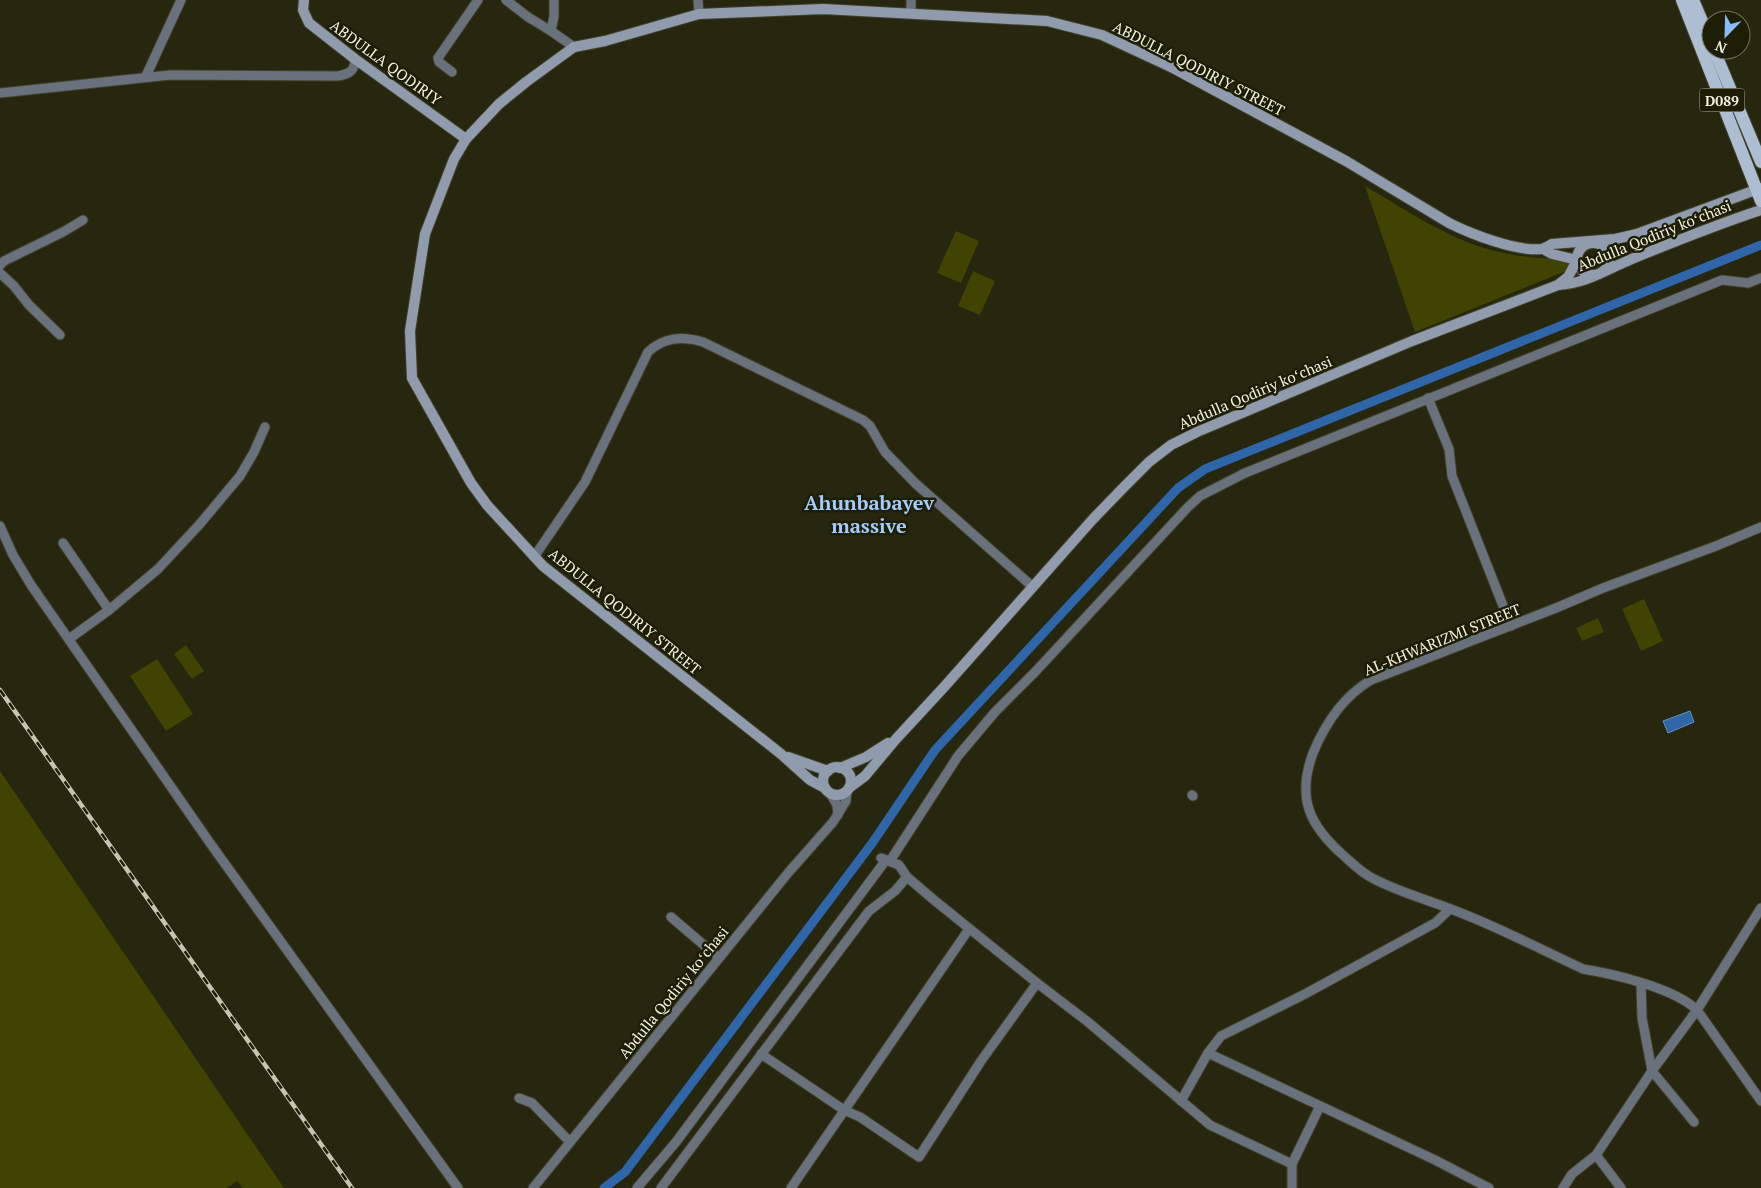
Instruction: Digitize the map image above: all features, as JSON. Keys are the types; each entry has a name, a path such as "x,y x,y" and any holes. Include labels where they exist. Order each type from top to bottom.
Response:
{"main road":[{"name":"D089","path":"1682,0 1760,193"},
{"path":"1693,0 1701,19"},
{"name":"D089","path":"1718,60 1761,162"}],"street":[{"path":"146,76 180,0"},
{"name":"ABDULLA QODIRIY","path":"304,0 303,10 309,24 338,41 355,59 466,138"},
{"path":"452,72 439,62 438,58 478,0"},
{"path":"506,0 574,47"},
{"path":"551,31 554,16 554,0"},
{"path":"698,0 699,14"},
{"path":"911,0 911,12"},
{"name":"ABDULLA QODIRIY STREET","path":"782,755 534,557 487,505 471,483 412,378 410,331 425,234 454,159 466,138 499,104 574,47 605,41 699,14 823,9 1036,19 1102,35 1204,84 1346,161 1461,230 1523,248 1543,249"},
{"path":"0,93 146,76 338,76 350,73 353,70 355,59"},
{"name":"Abdulla Qodiriy koʻchasi","path":"1543,249 1552,244 1592,242 1637,234 1760,193"},
{"name":"Abdulla Qodiriy koʻchasi","path":"1558,284 1568,284 1590,279 1632,259 1761,210"},
{"path":"0,265 4,261 83,220"},
{"path":"1592,242 1603,246 1609,254 1609,265 1602,273 1591,275 1582,270 1577,260 1580,250 1592,242"},
{"name":"Abdulla Qodiriy koʻchasi","path":"533,1188 719,958 838,815 846,800 848,790 865,776 1033,587 1149,462 1171,445 1197,432 1412,341 1558,284 1568,277 1577,260 1552,254 1543,249"},
{"path":"0,273 10,282 28,305 60,334"},
{"path":"637,1188 676,1142 886,860 958,756 995,712 1036,671 1200,496 1245,473 1722,280 1748,283 1761,278"},
{"path":"534,557 585,482 648,352 666,340 685,338 703,342 863,420 870,426 885,452 915,483 1033,587"},
{"path":"1428,398 1449,449 1452,476 1510,626"},
{"path":"69,640 158,569 199,525 240,476 254,452 265,426"},
{"path":"0,526 13,555 26,577 69,640 210,842 458,1188"},
{"name":"AL-KHWARIZMI STREET","path":"1697,1010 1688,1001 1663,990 1583,969 1450,909 1372,878 1332,846 1323,836 1309,813 1306,800 1308,773 1319,739 1335,715 1360,687 1603,588 1716,546 1761,527"},
{"path":"63,543 109,610"},
{"name":"Abdulla Qodiriy koʻchasi","path":"828,771 866,757 896,739"},
{"path":"782,755 828,771 823,779 837,805 838,815"},
{"path":"782,755 810,780 828,791 839,795 848,790 851,780 850,775 840,768"},
{"path":"886,860 899,865 907,877 969,929 1088,1022 1210,1125 1292,1164"},
{"path":"661,1188 869,911 895,891 907,877"},
{"path":"1563,1188 1572,1174 1596,1155 1652,1071 1697,1010 1761,908"},
{"path":"1182,1101 1208,1053 1221,1036 1305,994 1435,923 1450,909"},
{"path":"671,917 719,958"},
{"path":"791,1188 969,929"},
{"path":"761,1054 844,1110 860,1117 919,1156 981,1060 1036,983"},
{"path":"1640,984 1642,1018 1652,1071 1694,1122"},
{"path":"1697,1010 1761,1101"},
{"path":"1208,1053 1489,1188"},
{"path":"519,1098 532,1103 570,1142"},
{"path":"1292,1188 1292,1164 1320,1106"},
{"path":"1596,1155 1622,1188"}],"shaded area":[{"path":"1365,186 1423,220 1468,243 1504,253 1564,260 1570,265 1566,271 1415,332"},
{"path":"956,231 979,241 961,283 937,273"},
{"path":"973,271 995,281 980,315 958,306"},
{"path":"1644,599 1663,641 1641,651 1622,609"},
{"path":"1598,618 1604,632 1582,641 1576,628"},
{"path":"186,645 204,671 192,679 174,654"},
{"path":"157,659 193,714 166,731 130,676"},
{"path":"0,771 284,1188 243,1188 237,1181 227,1188 0,1188"}],"water":[{"path":"1690,711 1694,722 1668,733 1663,721"}],"waterway":[{"path":"604,1188 625,1172 873,842 935,750 1178,488 1205,469 1761,245"}],"railway":[{"path":"0,690 352,1188"}],"district":[{"name":"Ahunbabayev massive","path":"869,514"}]}
